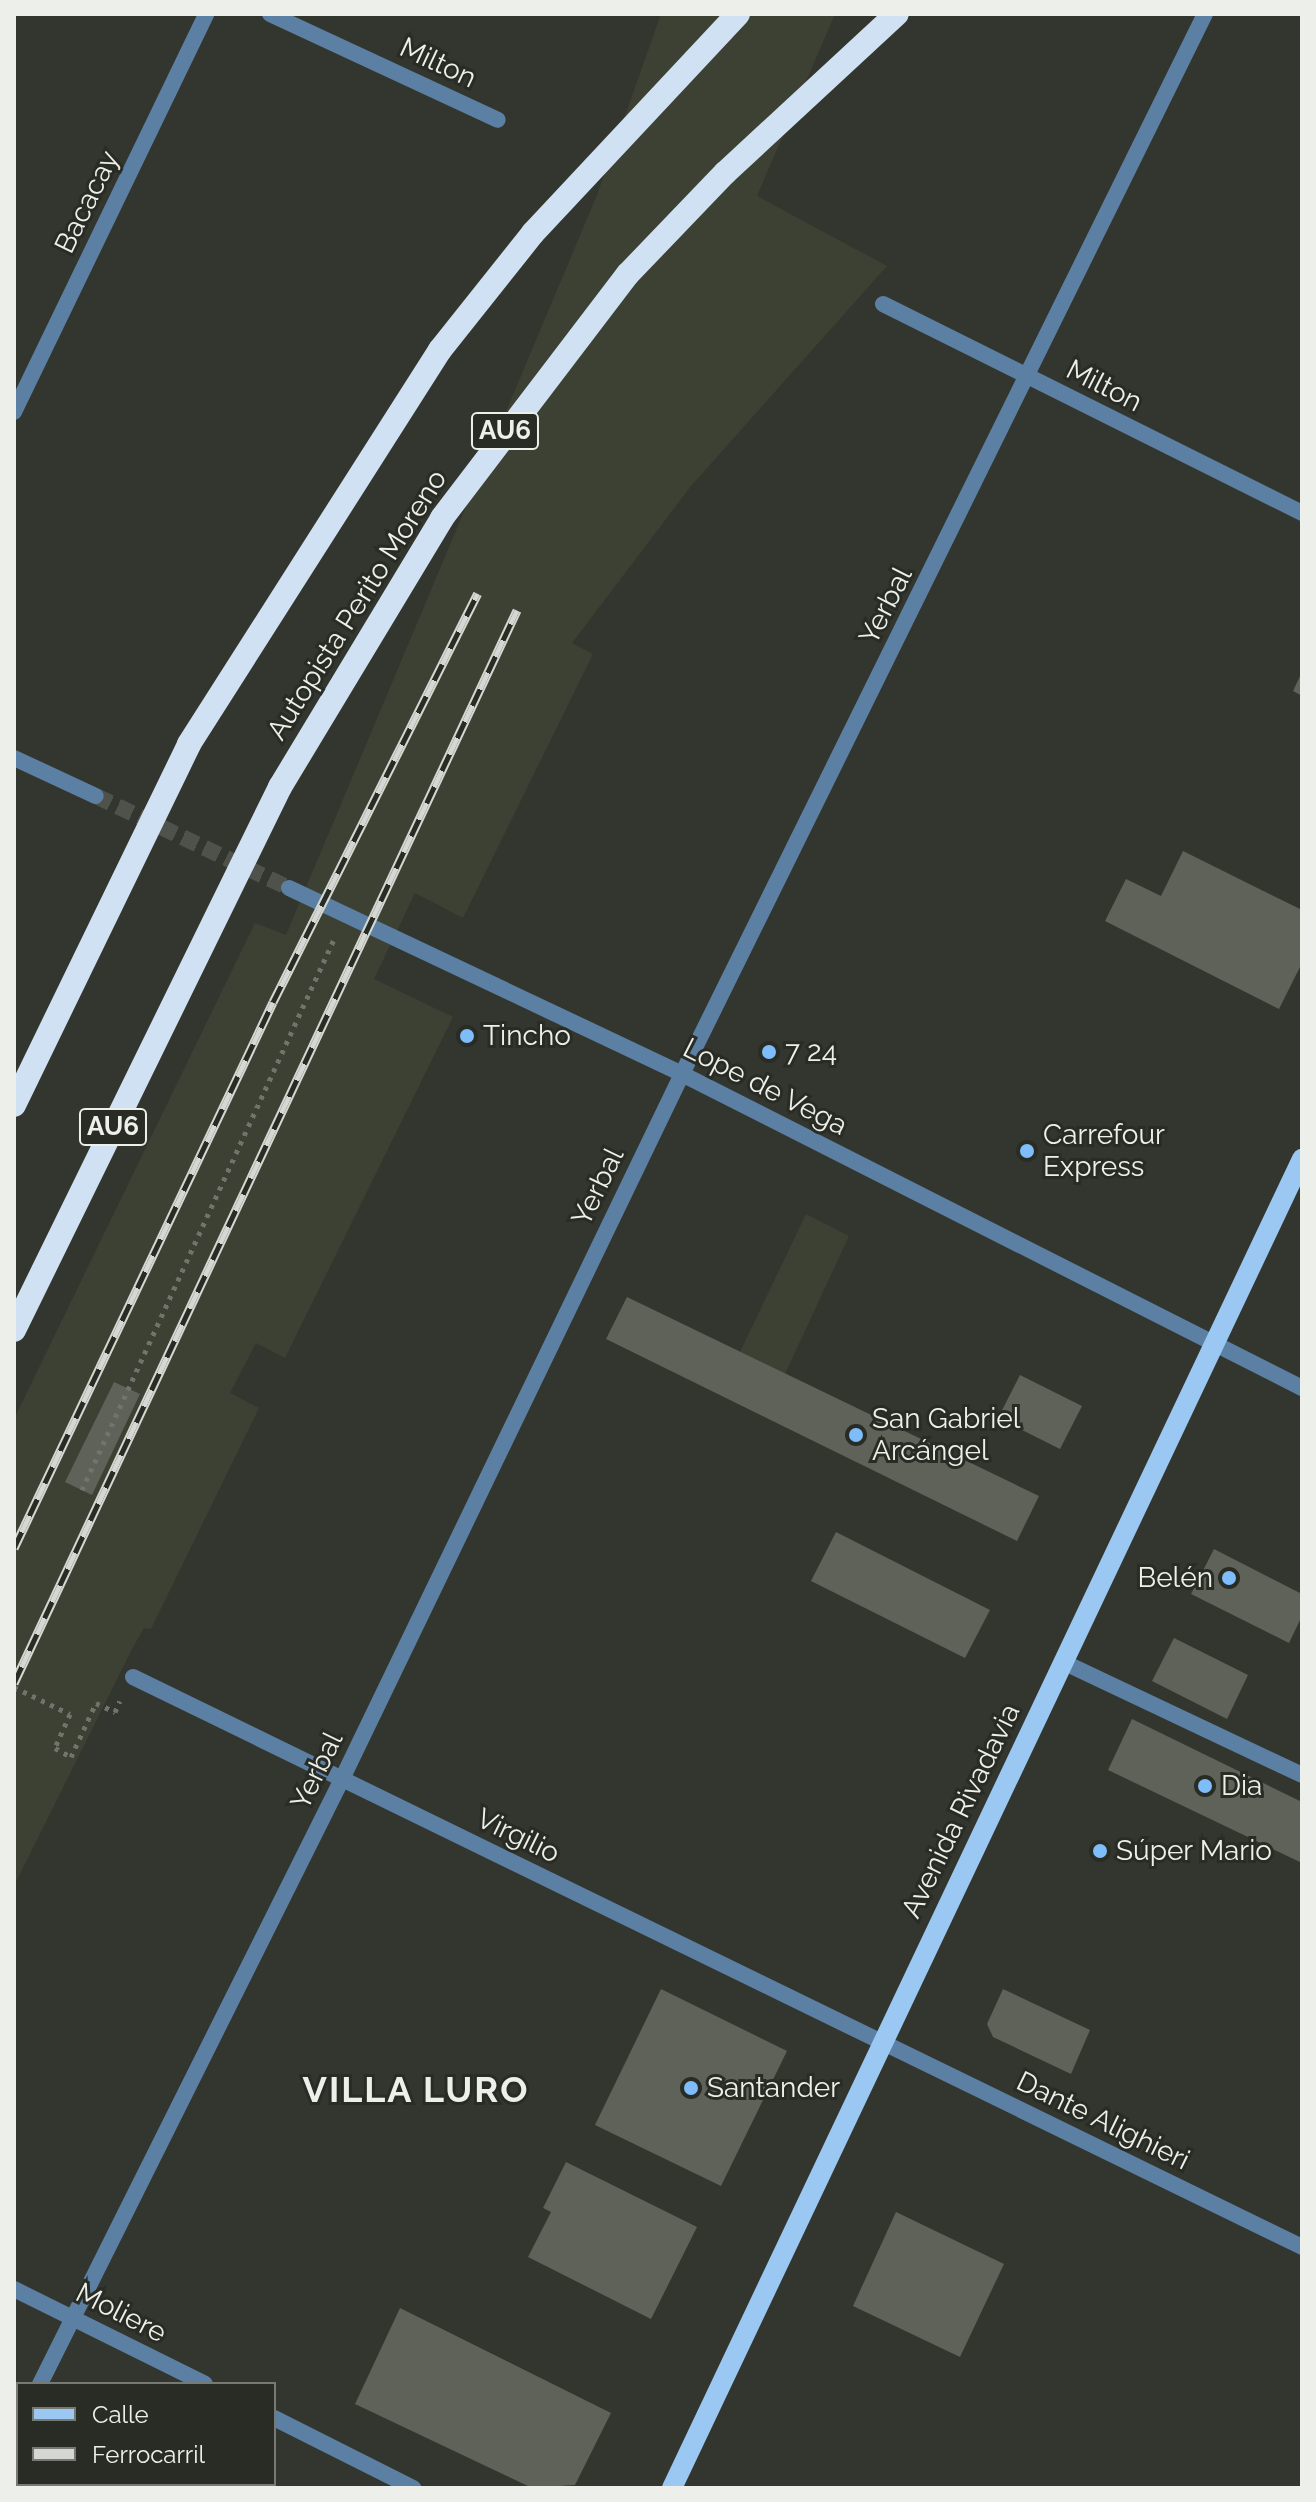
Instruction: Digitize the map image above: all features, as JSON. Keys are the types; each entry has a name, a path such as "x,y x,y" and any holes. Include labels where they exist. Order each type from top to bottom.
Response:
{"highway":[{"path":"14,1105 189,744 440,350 533,233 738,14"},
{"name":"Autopista Perito Moreno","path":"14,1330 280,787 442,518 628,274 725,173 897,14"}],"main road":[{"name":"Avenida Rivadavia","path":"672,2488 881,2041 1302,1159"}],"street":[{"name":"Bacacay","path":"14,412 206,14"},
{"name":"Milton","path":"270,14 498,120"},
{"name":"Yerbal","path":"41,2382 342,1779 682,1074 1030,377 1205,14"},
{"name":"Milton","path":"883,304 1302,513"},
{"path":"14,758 96,796"},
{"name":"Lope de Vega","path":"289,888 682,1074 1302,1388"},
{"path":"1063,1662 1302,1775"},
{"name":"Virgilio","path":"133,1677 881,2041"},
{"name":"Dante Alighieri","path":"881,2041 1302,2247"},
{"name":"Moliere","path":"14,2289 201,2382"},
{"path":"276,2419 413,2488"}],"path":[{"path":"82,1490 346,915"},
{"path":"14,1687 70,1714 55,1748 71,1757 96,1703"}],"shaded area":[{"path":"661,14 835,14 757,196 887,266 691,486 572,643 593,654 463,918 415,893 374,979 453,1017 285,1358 256,1343 230,1393 259,1408 151,1629 144,1628 131,1651 14,1886 14,1419 255,923 286,935 597,195"},
{"path":"806,1214 849,1236 785,1374 740,1352"}],"building":[{"path":"1302,672 1302,696 1293,691"},
{"path":"1183,851 1302,910 1302,963 1279,1009 1105,921 1126,879 1161,896"},
{"name":"San Gabriel Arcángel","path":"627,1297 1039,1496 1017,1541 606,1339"},
{"path":"1020,1375 1082,1406 1060,1449 998,1418"},
{"path":"114,1382 140,1394 92,1495 65,1482"},
{"path":"836,1532 990,1610 965,1658 811,1581"},
{"path":"1214,1549 1302,1594 1302,1616 1289,1643 1191,1594"},
{"path":"1174,1638 1248,1675 1227,1719 1152,1681"},
{"name":"Dia","path":"1132,1719 1302,1802 1302,1863 1108,1770"},
{"name":"Santander","path":"661,1989 787,2051 721,2186 595,2125"},
{"path":"1003,1989 1090,2030 1071,2074 993,2037 987,2024"},
{"path":"566,2162 697,2227 651,2319 528,2257 551,2212 543,2208"},
{"path":"896,2212 1004,2264 960,2357 853,2306"},
{"path":"400,2308 611,2413 575,2485 532,2488 355,2404"}],"tunnel":[{"path":"96,796 289,888"}],"railway":[{"path":"14,1548 273,1002 478,593"},
{"path":"14,1683 517,610"}],"place":[{"name":"Tincho","path":"467,1036"},
{"name":"7 24","path":"769,1052"},
{"name":"Carrefour Express","path":"1027,1151"},
{"name":"San Gabriel Arcángel","path":"856,1435"},
{"name":"Belén","path":"1229,1578"},
{"name":"Dia","path":"1205,1786"},
{"name":"Súper Mario","path":"1100,1851"},
{"name":"Santander","path":"691,2088"}],"district":[{"name":"VILLA LURO","path":"416,2090"}]}
